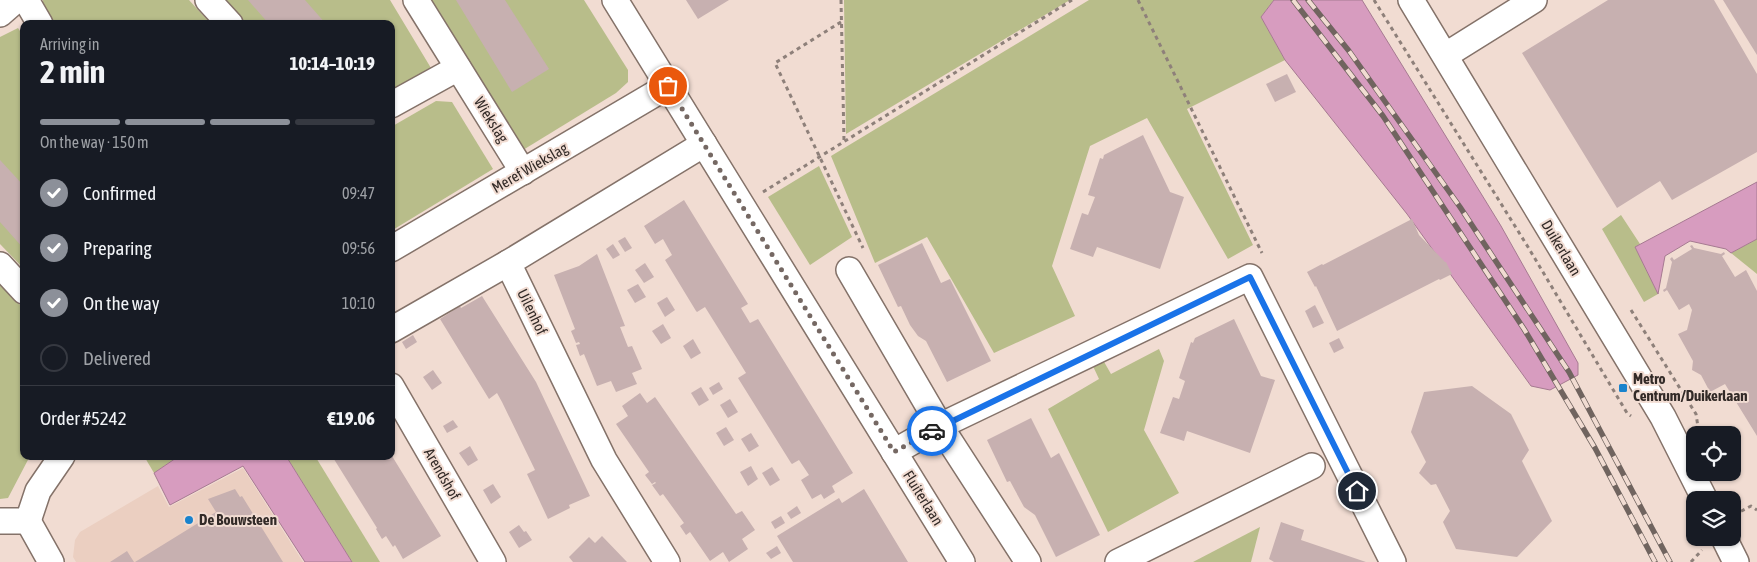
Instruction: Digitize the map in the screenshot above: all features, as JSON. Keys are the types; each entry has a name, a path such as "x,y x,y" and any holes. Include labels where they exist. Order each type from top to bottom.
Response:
{"street":[{"path":"0,14 16,0"},
{"path":"26,0 38,20"},
{"path":"208,0 226,20"},
{"name":"Wiekslag","path":"416,0 523,172"},
{"name":"Fluiterlaan","path":"615,0 962,562"},
{"name":"Duikerlaan","path":"1411,0 1446,55 1663,417 1700,491"},
{"path":"1446,55 1534,0"},
{"path":"395,103 458,68"},
{"name":"Meref Wiekslag","path":"395,247 668,86"},
{"path":"395,328 508,263 704,144"},
{"name":"Uilenhof","path":"508,263 604,460 667,562"},
{"path":"0,265 20,287"},
{"path":"849,270 940,426 1028,562"},
{"path":"894,452 940,426 1250,277 1393,562"},
{"name":"Arendshof","path":"395,393 493,562"},
{"path":"52,562 28,521 38,491 59,460"},
{"path":"1118,562 1312,466"},
{"path":"0,521 28,521"},
{"path":"1718,546 1736,562"}],"path":[{"path":"841,0 844,142"},
{"path":"742,206 1072,0"},
{"path":"1138,0 1265,259 1250,277"},
{"path":"842,22 775,63 869,260 849,270"},
{"path":"1741,511 1751,506 1757,510"},
{"path":"1691,562 1707,546"}],"shaded area":[{"path":"1274,0 1362,0 1501,226 1578,363 1578,375 1550,390 1531,386 1407,214 1285,60 1261,17"},
{"path":"1757,182 1757,239 1731,253 1726,249 1690,241 1665,256 1658,294 1635,247"},
{"path":"173,460 288,460 352,562 305,562 243,466 170,505 154,473"},
{"name":"De Bouwsteen","path":"243,468 303,562 76,562 73,557 75,540 80,532 158,486 169,507"}],"green space":[{"path":"43,0 189,0 207,20 52,20 43,6"},
{"path":"224,0 390,0 434,73 395,97 395,20 242,20"},
{"path":"427,0 584,0 628,70 628,82 616,93 523,150"},
{"path":"844,0 1070,0 846,134"},
{"path":"1089,0 1274,0 1261,17 1285,60 1187,109 1253,245 1228,259 1147,118 1090,146 1052,266 1075,316 994,353 927,237 875,263 831,156"},
{"path":"18,28 20,31 20,265 0,244 0,37"},
{"path":"436,101 452,102 493,169 395,229 395,125"},
{"path":"819,166 852,237 810,265 768,197"},
{"path":"1621,215 1640,244 1635,247 1658,294 1644,302 1602,229"},
{"path":"1757,239 1757,274 1731,253"},
{"path":"0,285 20,305 20,460 28,460 8,498 0,499"},
{"path":"1159,349 1164,361 1144,430 1179,493 1108,532 1048,409 1099,379 1092,364 1103,360 1111,374"},
{"path":"146,460 173,460 154,473"},
{"path":"288,460 317,460 380,562 352,562"},
{"path":"1260,527 1251,562 1193,562"}],"building":[{"path":"248,0 305,0 322,20 266,20"},
{"path":"456,0 505,0 549,69 512,92"},
{"path":"686,0 729,0 698,19"},
{"path":"1608,0 1714,0 1757,74 1757,152 1672,200 1660,181 1617,208 1522,53"},
{"path":"1723,0 1757,0 1757,55"},
{"path":"1287,74 1296,92 1275,102 1266,84"},
{"path":"1143,135 1170,192 1184,197 1160,269 1097,247 1093,257 1070,249 1082,213 1088,215 1095,197 1088,195 1100,158 1103,159 1104,155"},
{"path":"0,160 20,182 20,244 0,222"},
{"path":"684,200 748,304 741,308 750,323 758,319 853,473 832,486 835,492 824,499 821,494 812,499 801,480 809,475 799,460 791,463 738,378 746,373 705,307 696,311 665,260 672,255 663,239 655,244 644,226"},
{"path":"1412,219 1419,235 1446,262 1452,274 1337,331 1316,286 1307,272"},
{"path":"625,237 632,248 625,252 618,241"},
{"path":"922,243 941,283 950,279 991,361 947,382 926,341 918,336 910,325 901,306 898,307 878,265"},
{"path":"613,244 620,255 613,259 606,249"},
{"path":"1692,245 1694,248 1721,254 1724,252 1725,254 1722,256 1735,277 1746,270 1757,291 1757,436 1725,384 1710,392 1701,375 1692,370 1693,361 1678,334 1687,330 1692,310 1689,304 1679,310 1667,290 1664,292 1663,290 1666,288 1672,262 1670,259 1672,257 1674,260 1692,249 1690,246"},
{"path":"597,254 625,326 620,327 628,347 632,346 642,369 632,373 637,384 616,392 611,381 597,386 584,354 580,356 576,345 580,344 579,342 576,343 571,331 575,329 554,275 579,266"},
{"path":"645,263 654,277 644,283 635,270"},
{"path":"638,284 646,297 635,303 627,290"},
{"path":"482,296 536,382 590,496 569,505 570,508 548,519 527,474 535,470 502,402 497,393 489,399 440,319 460,306 461,308"},
{"path":"667,297 675,310 665,317 657,303"},
{"path":"1315,305 1324,323 1313,328 1305,311"},
{"path":"1234,319 1261,376 1275,380 1250,453 1187,431 1184,441 1160,433 1173,397 1179,399 1185,381 1179,378 1191,342 1193,343 1195,338"},
{"path":"663,324 671,338 661,344 652,331"},
{"path":"413,335 417,342 406,349 402,342"},
{"path":"1339,338 1344,348 1334,353 1329,343"},
{"path":"693,339 701,353 691,359 683,346"},
{"path":"433,370 442,383 432,390 423,377"},
{"path":"719,382 723,389 713,395 709,388"},
{"path":"1472,386 1511,414 1529,450 1522,461 1552,521 1517,557 1456,549 1443,522 1450,511 1436,484 1431,485 1419,473 1426,462 1411,432 1424,392"},
{"path":"701,387 709,400 699,406 691,393"},
{"path":"640,393 647,403 655,397 736,514 742,511 755,530 742,539 748,549 729,562 723,552 710,561 690,532 686,535 680,526 684,523 663,494 660,496 652,485 656,483 652,484 645,475 649,472 616,424 628,416 622,406"},
{"path":"730,399 738,412 728,418 720,405"},
{"path":"1031,418 1051,458 1059,453 1100,535 1056,557 1035,515 1024,507 1010,481 1007,482 987,440"},
{"path":"453,420 458,427 447,433 443,426"},
{"path":"726,427 734,440 724,446 716,433"},
{"path":"751,433 759,446 749,452 741,439"},
{"path":"470,446 478,460 468,466 459,453"},
{"path":"334,460 394,460 441,536 403,559 395,545 393,547 386,536 382,539"},
{"path":"751,466 758,479 748,486 740,472"},
{"path":"772,467 780,480 770,486 762,473"},
{"path":"493,484 501,497 491,504 483,490"},
{"path":"235,489 240,497 242,496 283,562 135,562 216,512 208,499"},
{"path":"864,489 908,562 793,562 777,536 839,498 842,503"},
{"path":"797,506 801,513 791,519 787,513"},
{"path":"781,516 785,523 775,529 771,522"},
{"path":"1281,522 1304,530 1301,540 1366,562 1274,562 1269,559"},
{"path":"519,525 532,540 519,548 509,532"},
{"path":"602,536 627,562 573,562 569,557 589,537 595,543"},
{"path":"777,546 781,553 771,559 766,553"},
{"path":"127,551 134,562 110,562 124,553"}],"railway":[{"path":"1293,0 1383,116 1524,329 1595,448 1655,562"},
{"path":"1308,0 1349,51 1460,207 1569,372 1670,562"}],"way so far":[{"path":"668,86 894,452 932,431"}],"place":[{"name":"Metro Centrum/Duikerlaan","path":"1623,388"},
{"name":"De Bouwsteen","path":"189,520"}],"route":[{"path":"932,431 1250,277 1357,491"}]}
